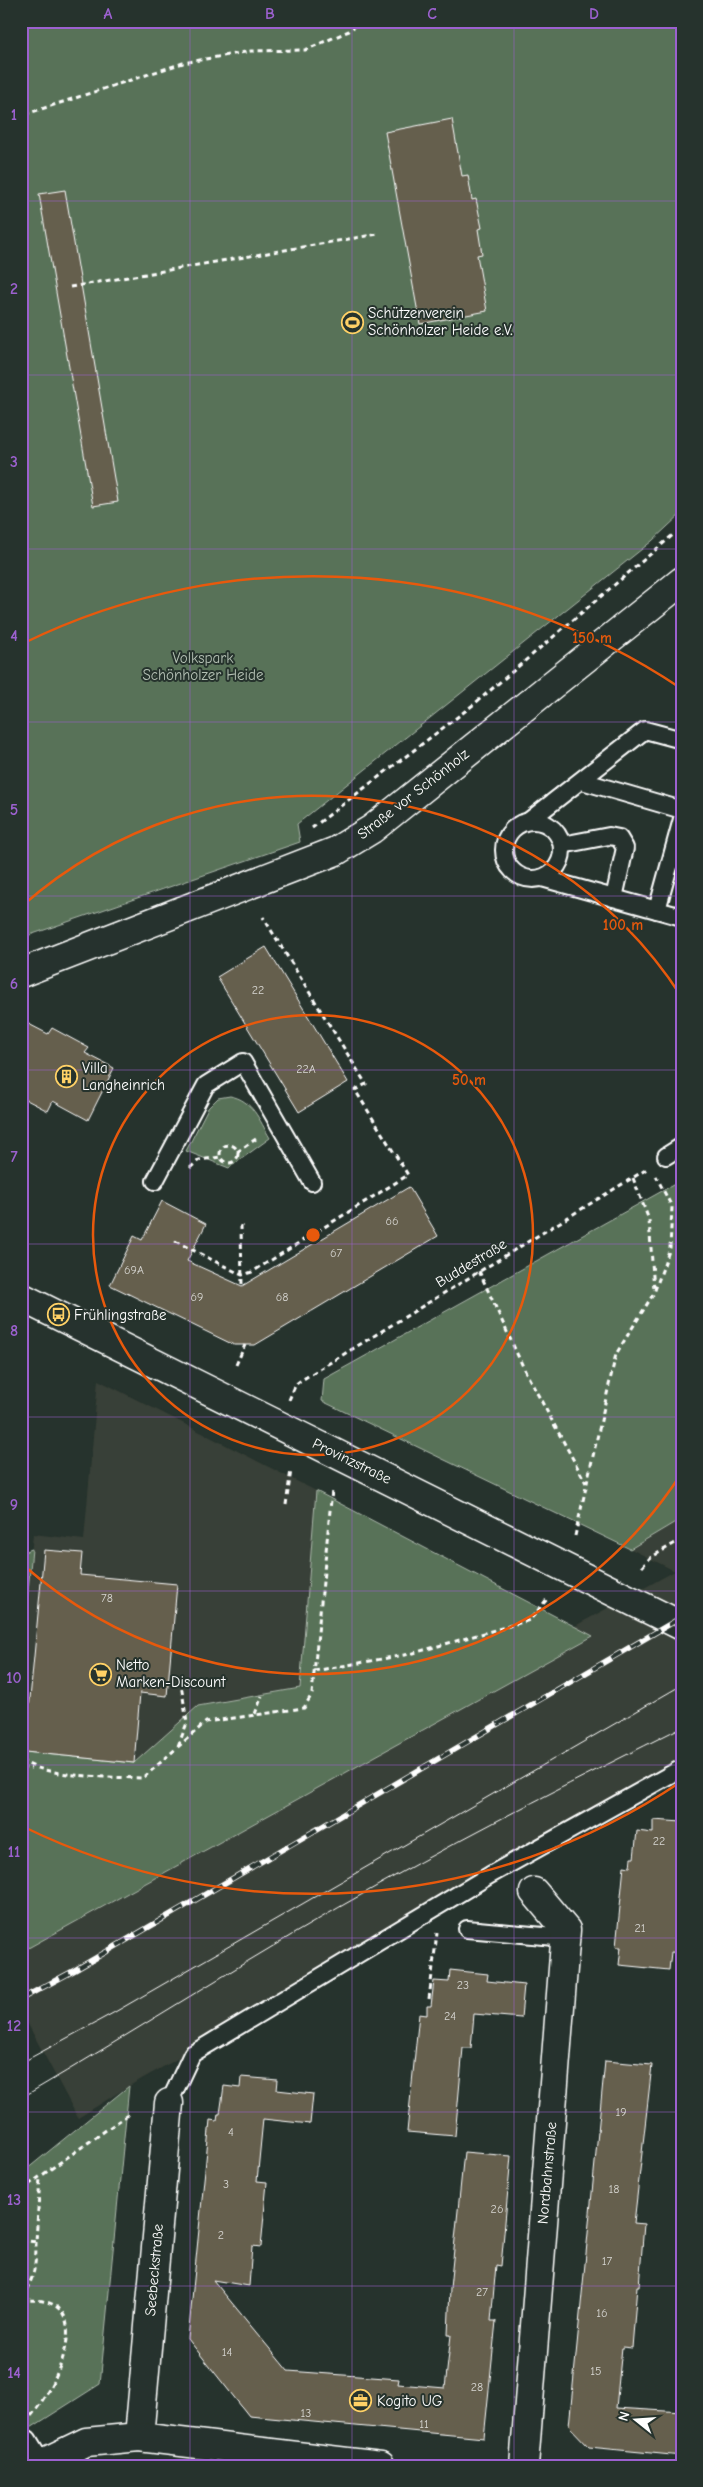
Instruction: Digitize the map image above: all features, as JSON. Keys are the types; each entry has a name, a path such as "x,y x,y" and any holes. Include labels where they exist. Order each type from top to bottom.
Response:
{"main road":[{"name":"Straße vor Schönholz","path":"21,973 336,851 372,828 682,581"},
{"name":"Provinzstraße","path":"21,1297 682,1626"},
{"path":"534,1892 566,1930 566,1938"},
{"name":"Nordbahnstraße","path":"524,2466 566,1938"},
{"name":"Seebeckstraße","path":"139,2437 169,2103"},
{"path":"39,2464 86,2442 139,2437 380,2466"}],"lane":[{"path":"682,740 645,730 530,820 513,828 507,836 504,855 514,872 522,877 542,878 682,917"},
{"path":"582,781 682,810"},
{"path":"530,820 539,821 554,829 562,845 562,854 555,869 542,878"},
{"path":"657,910 681,827"},
{"path":"562,845 609,836 619,838 625,848 614,898"},
{"path":"155,1181 206,1085 243,1062 312,1182"},
{"path":"666,1156 682,1146"},
{"path":"169,2103 192,2054 490,1875 682,1768"},
{"path":"467,1928 566,1938"},
{"path":"24,2429 39,2464"}],"path":[{"path":"21,105 26,114 183,63 251,51 304,50 349,31 361,21"},
{"path":"70,287 378,234"},
{"path":"304,834 473,705 672,535"},
{"path":"175,1241 242,1276 252,1272 408,1175 356,1090 366,1084 263,917"},
{"path":"232,1146 236,1150 237,1158 233,1162 224,1162 221,1158 220,1152 224,1147 232,1146"},
{"name":"Buddestraße","path":"291,1393 300,1381 666,1156"},
{"path":"187,1172 200,1160 221,1158"},
{"path":"575,1536 616,1354 654,1293 670,1248 672,1208 651,1166"},
{"path":"633,1178 649,1220 654,1293"},
{"path":"241,1226 242,1286"},
{"path":"479,1271 525,1371 586,1484"},
{"path":"236,1365 245,1346"},
{"path":"286,1505 291,1470"},
{"path":"21,1768 92,1776 143,1778 206,1722 304,1708 312,1694 332,1490"},
{"path":"642,1567 650,1558 682,1539"},
{"path":"314,1671 410,1654 530,1620 548,1598"},
{"path":"177,1748 187,1723 180,1684"},
{"path":"255,1714 262,1696"},
{"path":"21,1760 32,1768"},
{"path":"429,1999 438,1927 467,1928"},
{"path":"21,2190 130,2115"},
{"path":"21,2297 31,2281 37,2264 36,2242 40,2177"},
{"path":"21,2240 36,2242"},
{"path":"21,2301 34,2300 58,2307 68,2320 68,2336 62,2362 24,2429"}],"shaded area":[{"path":"98,1380 316,1491 300,1688 198,1706 134,1763 25,1752 29,1704 21,1702 21,1666 33,1534 84,1540"},
{"path":"682,1410 682,1776 129,2086 78,2118 21,2011 21,1890 566,1631 675,1571 601,1534"}],"green space":[{"name":"Volkspark Schönholzer Heide","path":"21,21 682,21 682,513 652,541 297,824 300,842 21,938"},
{"path":"230,1096 238,1098 250,1106 270,1138 229,1168 186,1151 208,1108 218,1098"},
{"path":"682,1180 682,1518 630,1549 322,1401 324,1379"},
{"path":"316,1491 593,1636 21,1952 21,1702 29,1704 25,1752 134,1763 198,1706 300,1688"},
{"path":"32,1549 21,1666 21,1553"},
{"path":"129,2086 100,2384 26,2431 21,2430 21,2174"}],"building":[{"path":"452,119 462,176 468,175 472,200 476,199 482,228 478,229 482,254 477,255 487,311 420,324 385,132"},
{"path":"65,190 118,502 93,506 39,194"},
{"path":"266,947 348,1082 299,1112 217,977"},
{"name":"Villa Langheinrich","path":"21,1020 48,1034 52,1028 89,1048 85,1053 114,1068 88,1120 53,1101 48,1111 21,1097"},
{"path":"409,1187 438,1236 255,1345 234,1345 110,1285 134,1236 142,1240 162,1201 206,1224 187,1261 242,1286"},
{"name":"Netto Marken-Discount","path":"44,1550 82,1553 80,1575 177,1584 167,1696 140,1693 134,1763 25,1752"},
{"path":"653,1820 682,1822 682,1864 675,1916 682,1917 682,1953 671,1952 669,1970 619,1965 621,1947 616,1947 624,1866 630,1867 631,1858 634,1858 637,1831 653,1833"},
{"path":"450,1970 488,1974 487,1981 524,1985 521,2018 474,2014 471,2048 463,2048 455,2136 407,2132 419,2014 427,2015 427,2006 431,2006 434,1981 449,1982"},
{"path":"605,2061 652,2065 634,2223 644,2224 639,2286 637,2286 632,2348 622,2347 616,2408 682,2412 682,2456 589,2447 569,2426"},
{"path":"241,2077 278,2080 277,2090 313,2094 310,2124 263,2119 257,2181 267,2182 261,2247 252,2246 249,2286 213,2280 288,2371 399,2379 398,2384 445,2388 451,2335 448,2335 450,2288 464,2152 511,2156 501,2266 496,2265 491,2321 496,2321 484,2438 249,2416 188,2339 210,2120 217,2121 218,2114 220,2114 224,2086 240,2088"}],"tram line":[{"path":"21,2063 115,2012 682,1685"},
{"path":"21,2098 293,1934 384,1882 495,1822 682,1727"}],"railway":[{"path":"21,1999 75,1970 682,1617"}],"place":[{"name":"Schützenverein Schönholzer Heide e.V.","path":"352,322"},
{"name":"Villa Langheinrich","path":"66,1077"},
{"name":"Frühlingstraße","path":"58,1315"},
{"name":"Netto Marken-Discount","path":"100,1674"},
{"name":"Kogito UG","path":"361,2401"}]}
